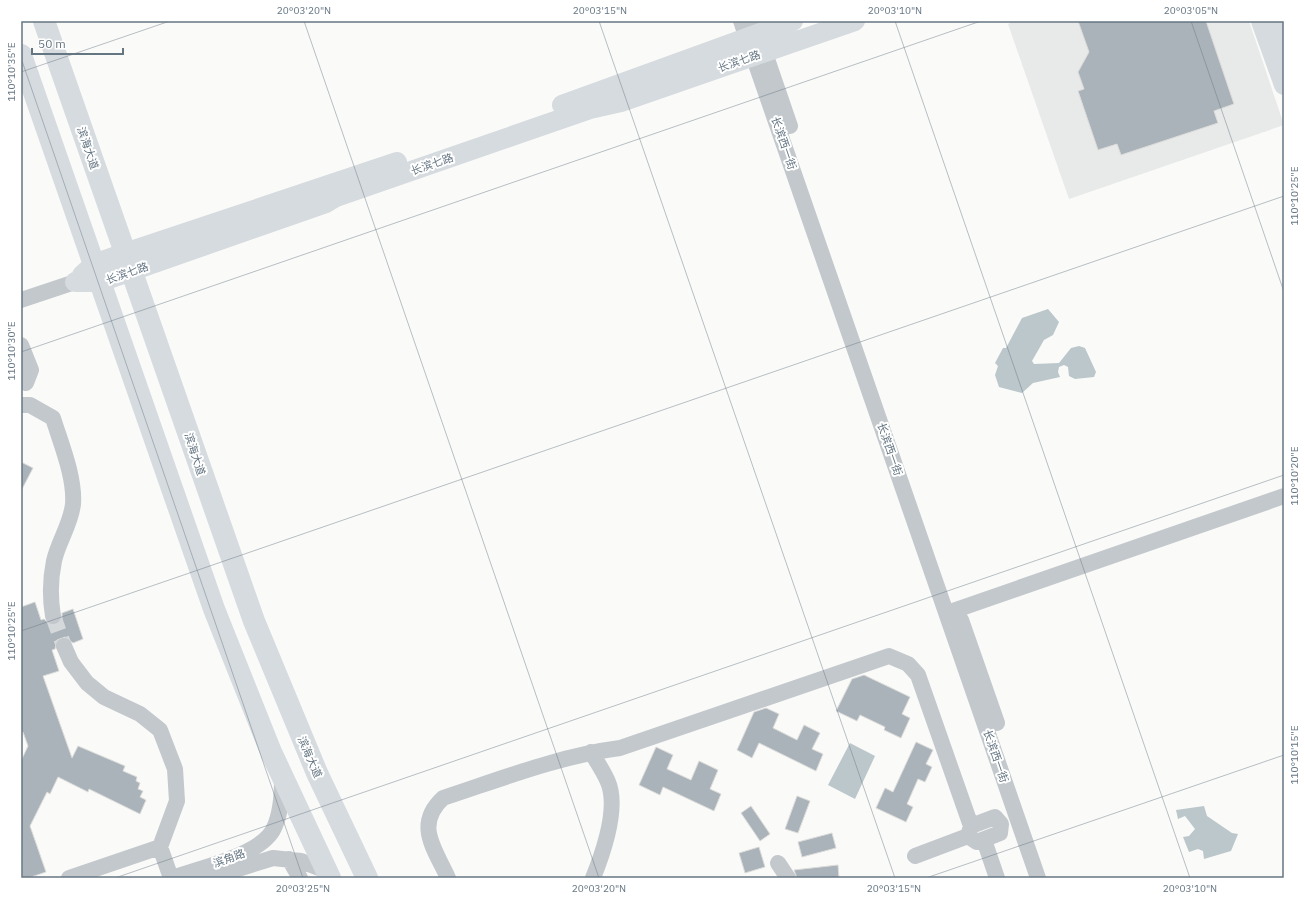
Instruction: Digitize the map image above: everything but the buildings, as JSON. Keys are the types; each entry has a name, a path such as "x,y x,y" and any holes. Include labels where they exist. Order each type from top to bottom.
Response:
{"highway":[{"name":"滨海大道","path":"44,21 196,459 254,621 317,773 368,878"},
{"path":"21,55 214,609 282,776 329,875"}],"main road":[{"name":"长滨七路","path":"75,282 486,131 750,28 793,21"},
{"name":"长滨七路","path":"128,262 326,203 336,197 590,109 621,102 856,21"},
{"path":"1261,21 1284,85"},
{"path":"1270,21 1284,60"},
{"path":"1277,21 1284,52"}],"street":[{"name":"长滨西一街","path":"750,28 952,611 1049,878"},
{"path":"21,300 75,282"},
{"path":"21,345 31,370 23,381 25,405 53,418 73,487 73,505 69,522 54,561 50,596 53,616"},
{"path":"952,611 1284,496"},
{"name":"长滨西一街","path":"952,611 1017,818 1038,878"},
{"path":"64,646 70,662 87,683 104,697 140,714 160,730 175,769 177,801 160,847 171,878"},
{"path":"448,878 430,839 427,822 433,807 443,798 550,763 591,752 620,748 890,656 908,664 918,675 969,831 977,842 1000,833 1001,824 995,817 969,831 915,856"},
{"path":"591,752 609,783 612,809 607,842 593,878"},
{"name":"滨角路","path":"171,878 246,853 264,841 274,829 282,800 282,776"},
{"path":"1001,824 1017,818"},
{"path":"984,840 997,878"},
{"path":"68,878 160,847"},
{"name":"滨角路","path":"210,878 273,858 301,861 329,875"},
{"path":"289,859 300,878"},
{"path":"778,863 788,878"}],"shaded area":[{"path":"1015,21 1249,21 1284,125 1069,199 1008,24"},
{"path":"1048,309 1059,322 1053,335 1044,340 1032,361 1034,364 1059,363 1071,348 1079,346 1085,348 1096,372 1094,377 1075,379 1069,376 1068,367 1064,365 1059,367 1058,372 1060,377 1033,383 1022,393 999,387 995,375 998,366 995,363 1003,348 1006,348 1022,318"},
{"path":"850,743 875,756 855,799 828,785"},
{"path":"1204,806 1207,816 1232,833 1238,834 1231,851 1204,859 1203,851 1198,849 1189,852 1183,837 1189,836 1195,829 1185,816 1178,819 1176,810"}],"tunnel":[{"path":"53,616 64,646"}]}
